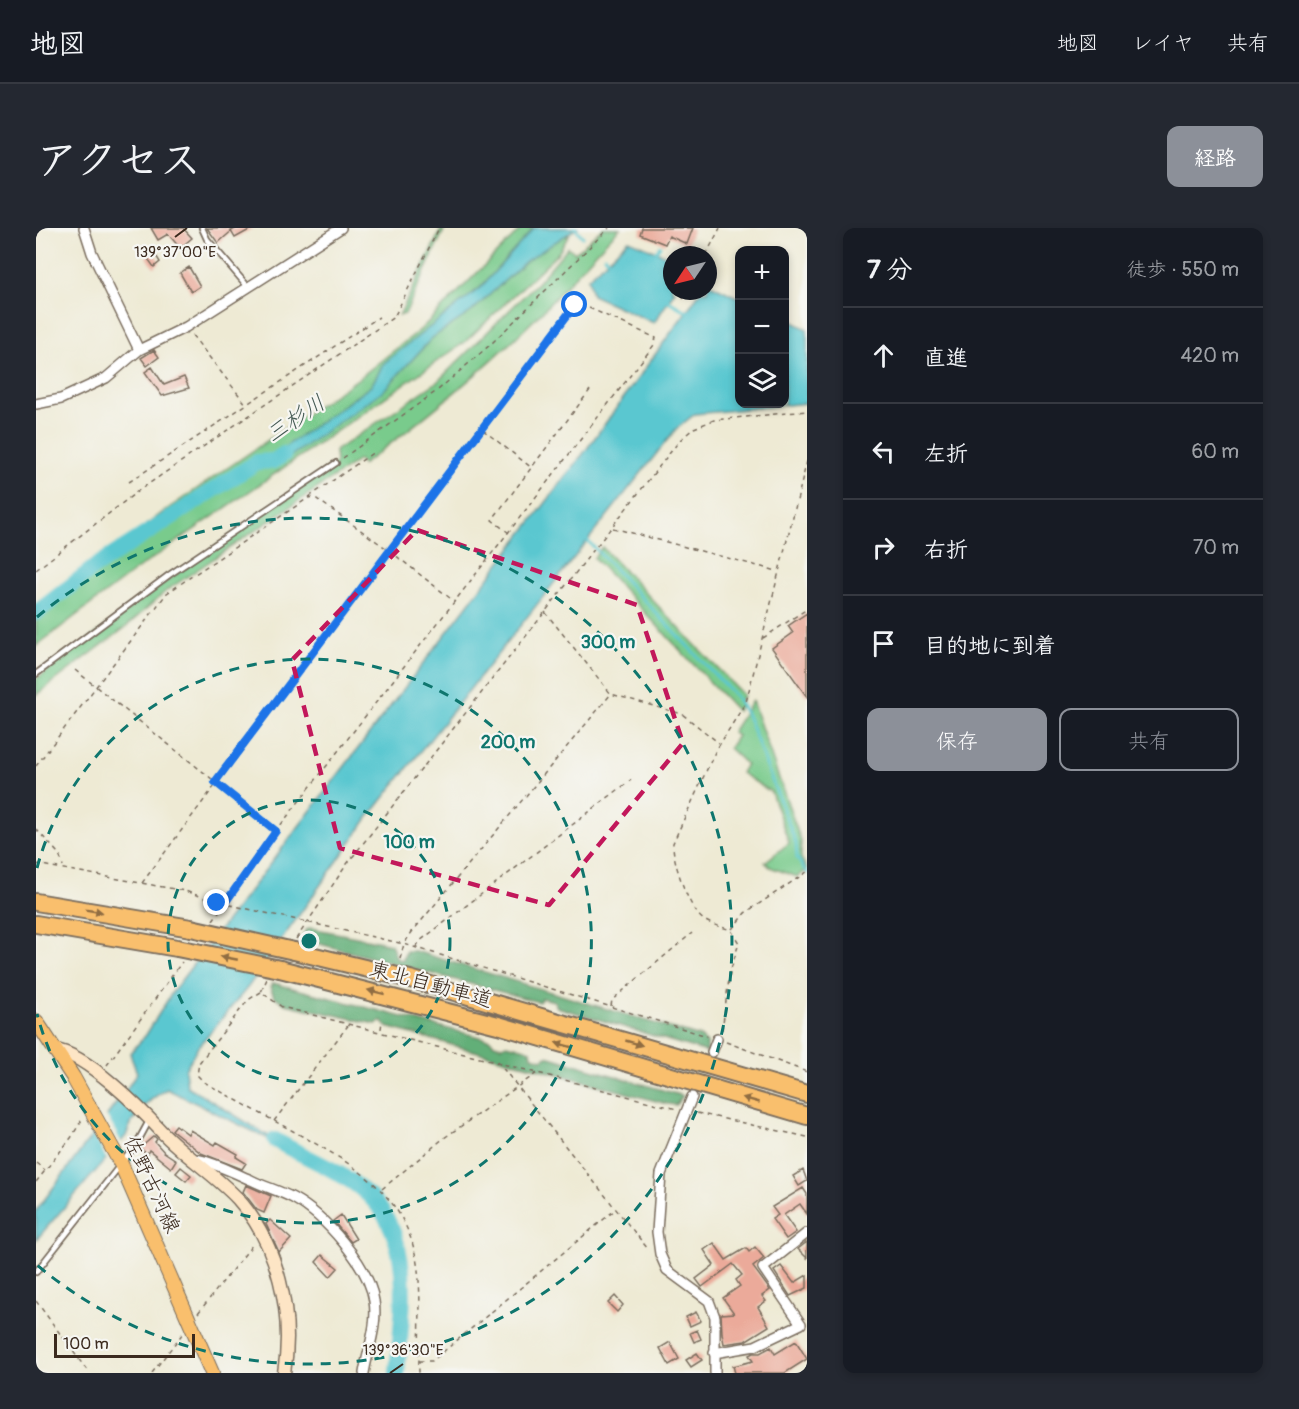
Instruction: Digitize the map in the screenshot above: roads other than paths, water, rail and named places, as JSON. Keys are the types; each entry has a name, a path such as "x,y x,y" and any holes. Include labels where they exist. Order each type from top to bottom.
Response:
{"highway":[{"name":"東北自動車道","path":"36,902 191,928 292,948 421,982 807,1094"},
{"name":"東北自動車道","path":"36,924 275,972 498,1025 807,1116"}],"main road":[{"name":"佐野古河線","path":"36,1021 92,1110 119,1160 212,1373"}],"street":[{"path":"84,228 92,253 139,350"},
{"path":"36,404 61,399 106,378 139,350 186,327 341,228"},
{"path":"712,1052 717,1039"},
{"path":"55,1050 69,1052 122,1093 238,1199 271,1254 284,1302 287,1333 284,1373"},
{"path":"692,1097 661,1174 657,1232 660,1254 667,1270 672,1276 709,1301 715,1317 714,1373"},
{"path":"196,1159 213,1162 292,1198 309,1208 337,1235 362,1270 374,1300 373,1331 364,1373"},
{"path":"714,1353 755,1346 801,1324 763,1268 807,1233"}],"lane":[{"path":"202,228 207,239 249,288"},
{"path":"36,675 169,575 336,463"},
{"path":"36,1272 150,1119"}],"water":[{"path":"534,228 577,228 526,261 471,312 432,338 384,390 277,466 259,467 371,386 384,363 481,287"},
{"path":"629,240 663,254 663,300 669,300 654,323 592,295 588,278"},
{"path":"717,287 735,296 735,408 756,408 695,414 676,429 368,818 248,987 198,1047 185,1070 187,1086 293,1151 167,1089 142,1109 132,1122 126,1136 36,1240 36,1211 137,1073 130,1053 146,1035 173,991 586,450 694,300 717,300"},
{"path":"789,320 807,329 807,403 789,405"}],"waterway":[{"path":"575,228 583,237"},
{"path":"655,253 660,246"},
{"path":"605,256 610,261"},
{"path":"667,300 691,314"},
{"name":"三杉川","path":"36,613 96,566 257,462 274,461 284,454"},
{"path":"586,539 736,697 747,715 796,843 797,858 807,873"},
{"path":"275,1140 329,1168 360,1188 378,1206 391,1227 399,1249 402,1273 403,1298 397,1373"}]}
